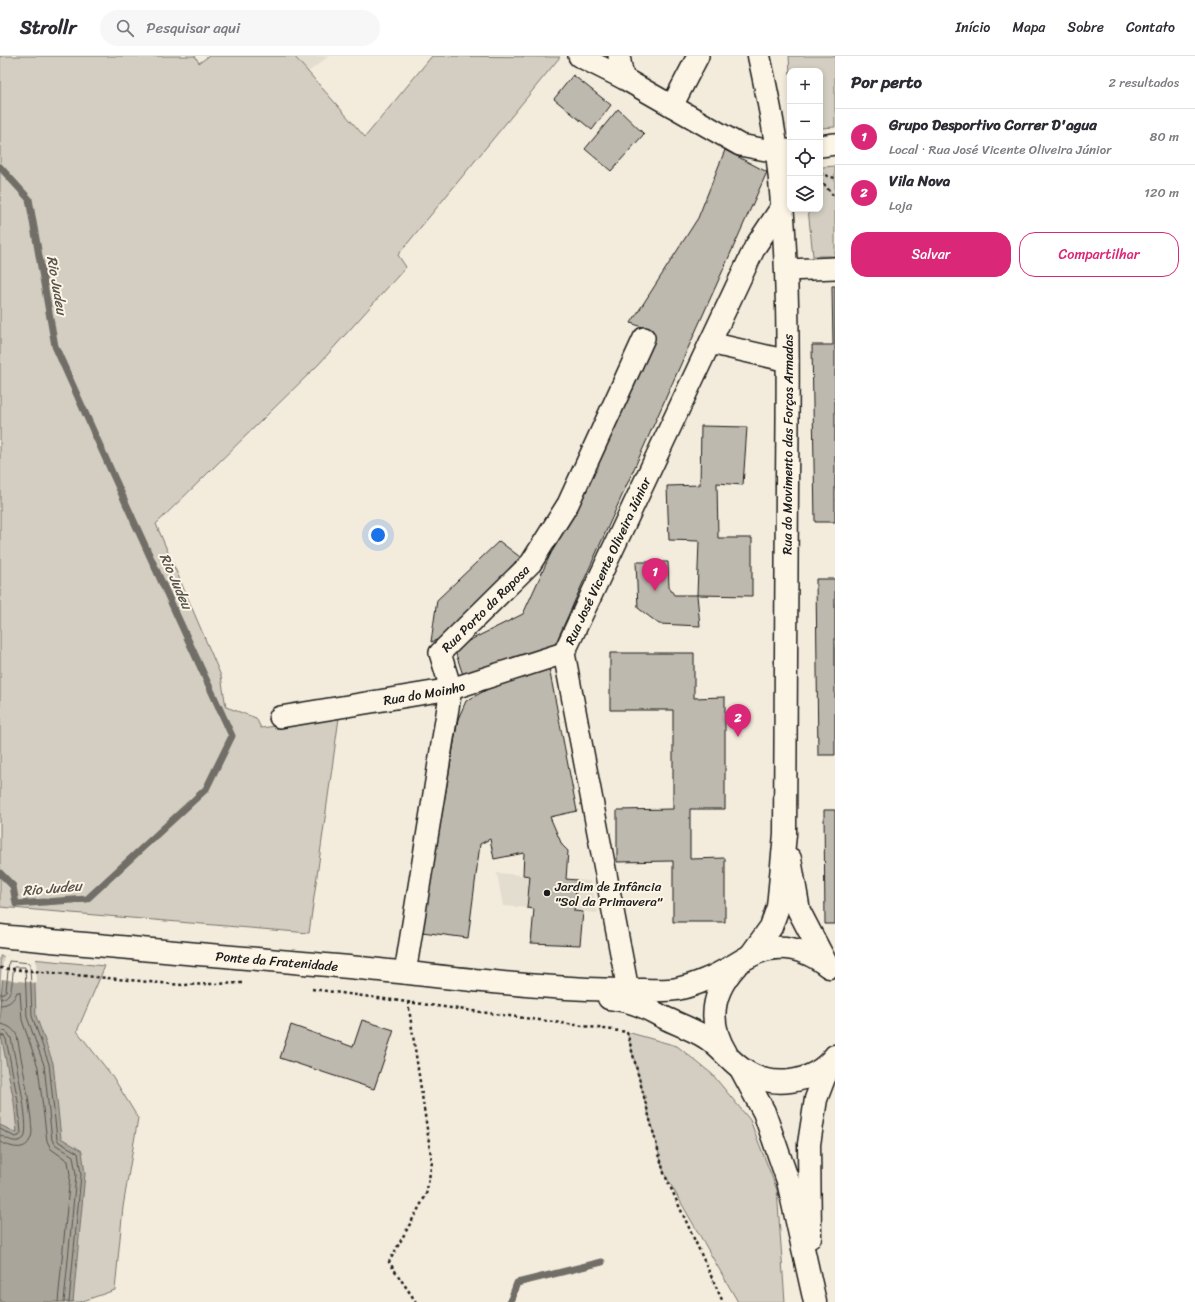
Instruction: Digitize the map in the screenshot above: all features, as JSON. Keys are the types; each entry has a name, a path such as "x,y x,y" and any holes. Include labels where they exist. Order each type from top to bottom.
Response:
{"street":[{"path":"579,56 624,78 740,145 784,151"},
{"path":"619,56 624,78"},
{"path":"672,106 698,56"},
{"name":"Rua do Movimento das Forças Armadas","path":"759,56 771,111 784,151 783,205 787,270 788,360 785,834"},
{"path":"823,146 835,144"},
{"name":"Rua José Vicente Oliveira Júnior","path":"628,990 564,653 755,247 783,205"},
{"path":"787,270 835,268"},
{"name":"Rua Porto da Raposa","path":"406,973 451,689 440,653 531,563 568,504 644,338"},
{"path":"710,342 788,360"},
{"name":"Rua do Moinho","path":"280,716 451,689 564,653"},
{"path":"785,834 778,907 771,927 744,960 729,974 721,986 716,999 714,1013 717,1034 721,1044 764,1112 788,1181 813,1293"},
{"path":"785,834 800,911 832,971"},
{"name":"Ponte da Fratenidade","path":"0,936 553,987"},
{"path":"553,987 628,990 676,989 705,980 763,951 777,948 805,952 817,958 832,971"},
{"path":"553,987 634,1003 705,1038 735,1064 755,1077 771,1082 787,1082 803,1079 813,1074 833,1059"},
{"path":"813,1293 809,1144 816,1099 833,1059"}],"path":[{"path":"823,175 835,178"},
{"path":"823,183 835,198"},
{"path":"0,968 182,985 244,982"},
{"path":"307,988 627,1032 664,1173 723,1302"},
{"path":"408,1002 432,1162 426,1195 389,1262 416,1302"}],"shaded area":[{"path":"0,56 195,56 199,63 209,56 294,56 365,137 432,56 560,57 398,255 406,267 319,364 156,524 221,676 226,707 256,718 261,728 339,718 309,933 0,907"},
{"path":"294,56 329,56 308,72"},
{"path":"789,56 835,56 835,127 823,128 823,68 790,68"},
{"path":"835,166 835,256 813,256 808,212 823,212 823,167"},
{"name":"Jardim de Infância \"Sol da Primavera\"","path":"497,873 590,881 598,913 503,906"},
{"path":"0,956 105,966 77,1031 113,1077 138,1118 123,1207 115,1290 80,1302 0,1302"},
{"path":"627,1032 677,1046 712,1074 750,1120 777,1190 785,1302 738,1302 664,1173"}],"water":[{"path":"5,956 34,959 36,1016 53,1063 61,1138 82,1151 85,1174 73,1302 0,1302 0,1125 17,1133 14,1102 0,1030 0,1008"}],"pier":[{"path":"4,955 36,958 37,983 1,979"}],"building":[{"path":"573,75 611,105 592,130 554,99"},
{"path":"618,109 644,134 611,171 585,149"},
{"path":"725,150 767,172 555,645 463,675 454,648 523,614 653,331 631,323 698,218"},
{"path":"832,286 835,286 835,522 815,522 812,345 833,345"},
{"path":"701,426 747,427 743,485 717,483 718,538 752,538 752,596 697,595 699,541 669,540 667,486 700,485"},
{"path":"499,541 524,560 452,635 431,642 437,600"},
{"path":"636,562 668,562 669,587 674,595 697,595 700,626 659,624 638,608"},
{"path":"816,579 835,579 835,755 818,755"},
{"path":"610,653 694,653 694,698 725,697 725,809 690,809 690,859 725,858 725,922 673,922 673,861 617,862 617,810 673,809 673,710 610,710"},
{"path":"549,668 577,811 550,817 562,845 568,851 566,879 577,880 574,911 583,912 580,945 531,943 534,909 527,908 530,876 523,875 524,853 494,859 490,839 480,844 468,938 422,932 458,719 466,701 488,689"},
{"path":"824,810 835,810 835,924 825,924"},
{"path":"362,1020 394,1030 374,1089 280,1058 291,1025 353,1047"}],"waterway":[{"name":"Rio Judeu","path":"0,167 29,199 55,346 232,736 206,789 87,899 16,904 13,886 0,873"},
{"path":"510,1302 517,1283 602,1262"}],"place":[{"name":"Grupo Desportivo Correr D'agua","path":"655,591"},
{"name":"Vila Nova","path":"738,737"},
{"name":"Jardim de Infância \"Sol da Primavera\"","path":"547,893"}]}
